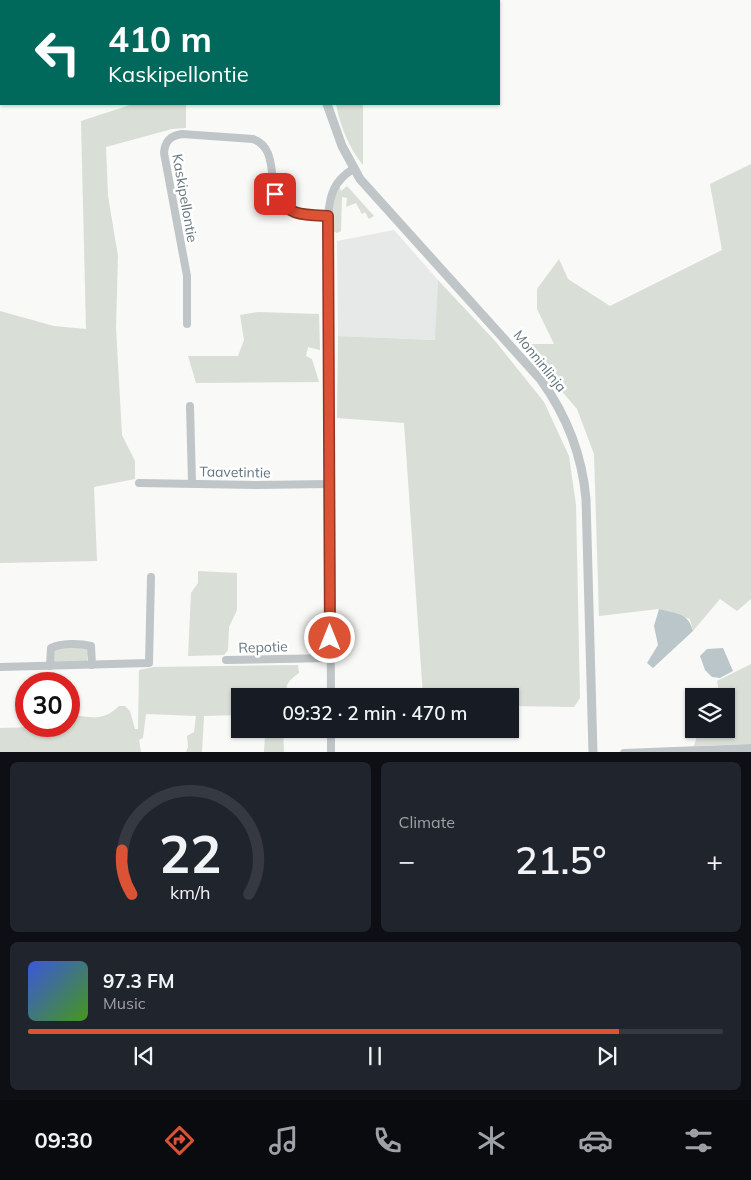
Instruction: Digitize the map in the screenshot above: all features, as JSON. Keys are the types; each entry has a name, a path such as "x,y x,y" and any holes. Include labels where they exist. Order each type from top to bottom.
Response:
{"street":[{"name":"Monninlinja","path":"328,105 337,135 353,169 541,380 571,432 581,464 586,499 593,752"},
{"name":"Kaskipellontie","path":"187,324 187,276 164,153 167,141 173,136 191,135 260,141 269,154 275,194 283,206 298,214 328,216"},
{"path":"331,688 328,216 330,198 334,186 342,176 353,169"},
{"path":"190,406 192,484"},
{"name":"Taavetintie","path":"139,483 330,484"},
{"path":"0,667 149,663 151,577"},
{"path":"50,666 51,648 84,644 91,646 92,665"},
{"name":"Repotie","path":"226,660 330,658"},
{"path":"331,738 331,752"},
{"path":"624,752 751,748"}],"shaded area":[{"path":"130,105 186,105 186,128 172,129 106,147 108,196 118,256 116,328 122,435 135,461 135,479 94,487 97,561 0,563 0,311 54,326 86,329 81,121"},
{"path":"336,105 363,105 363,165 353,151 340,120"},
{"path":"751,164 751,599 737,611 720,599 693,631 690,619 659,609 599,616 594,454 577,409 521,344 554,344 537,309 537,289 559,259 568,279 610,306 722,250 710,184"},
{"path":"339,185 341,191 347,186 374,216 369,219 365,212 362,214 356,203 346,207 347,198 342,197 341,231 337,233 331,230 332,205"},
{"path":"394,230 438,280 436,340 338,336 337,241"},
{"path":"438,280 496,342 544,402 569,456 576,505 580,698 574,707 519,706 519,688 422,688 404,423 337,418 338,336 435,340"},
{"path":"258,312 319,314 320,350 308,347 306,356 312,359 319,382 196,383 188,356 238,356 244,340 240,315"},
{"path":"198,571 237,573 237,610 229,627 228,650 224,655 188,656 191,593 198,583"},
{"path":"659,609 685,617 693,631 653,668 647,663 658,645 654,626"},
{"path":"59,648 85,648 88,650 87,661 56,663 54,662 55,651"},
{"path":"723,648 733,671 720,678 712,677 705,670 700,656 707,649"},
{"path":"751,664 751,744 694,746 696,738 735,738 735,688 718,688 717,681"},
{"path":"298,665 299,673 288,683 286,688 231,688 231,715 204,716 202,752 186,752 188,747 187,736 194,732 196,716 146,714 143,738 139,740 141,752 0,752 0,728 15,728 15,737 80,737 80,716 101,717 119,706 125,706 130,711 135,729 138,729 139,670 154,667"},
{"path":"265,738 283,738 284,752 264,752"}],"route":[{"path":"275,194 283,206 290,211 313,216 328,216 330,638"}]}
